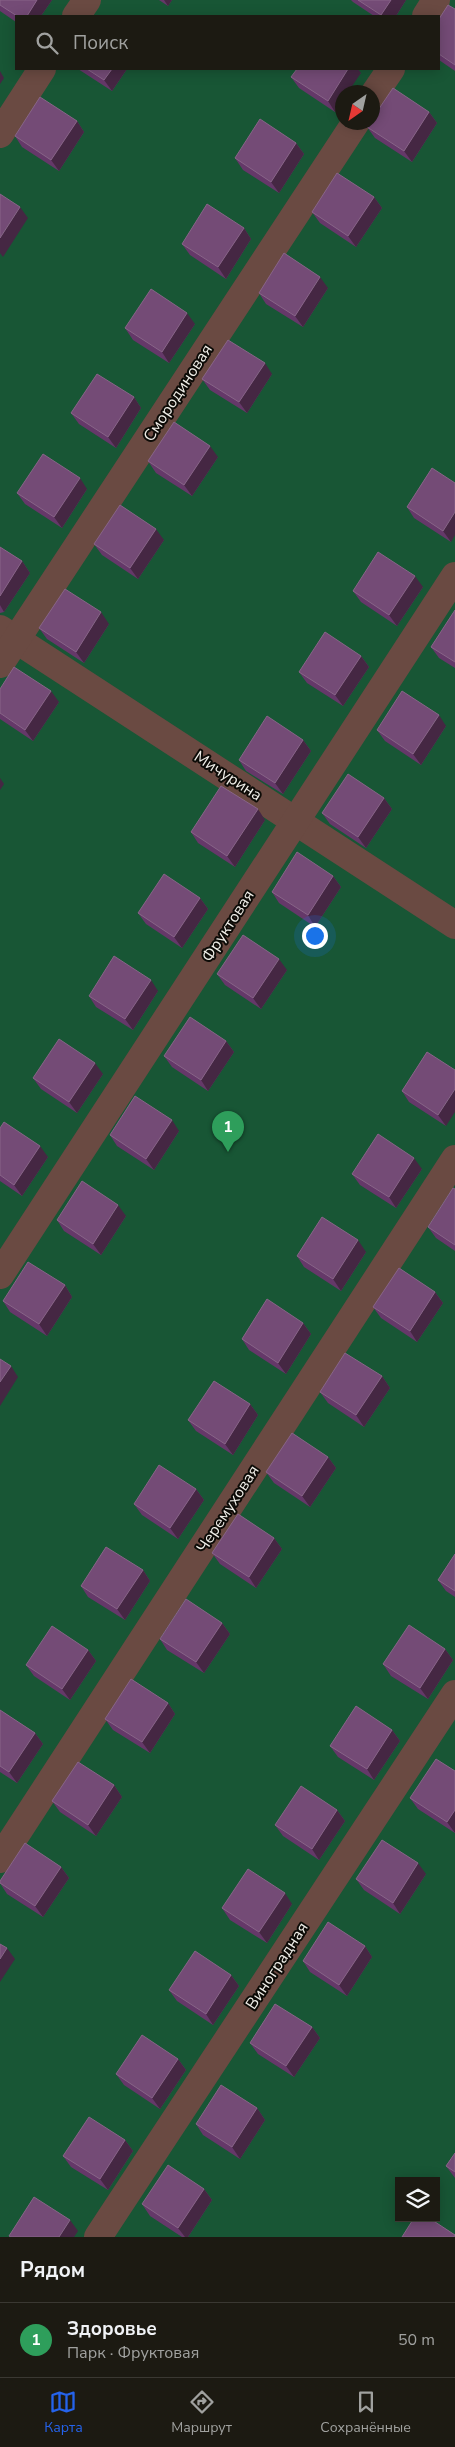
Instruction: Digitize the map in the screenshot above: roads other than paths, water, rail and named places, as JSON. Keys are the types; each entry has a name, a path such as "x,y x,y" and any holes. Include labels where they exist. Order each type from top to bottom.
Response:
{"street":[{"path":"77,15 87,0"},
{"path":"427,15 436,0"},
{"path":"0,134 41,70"},
{"path":"380,85 390,70"},
{"name":"Смородиновая","path":"0,664 8,634 351,130"},
{"name":"Фруктовая","path":"0,1275 455,576"},
{"name":"Мичурина","path":"8,634 455,924"},
{"name":"Черемуховая","path":"0,1859 455,1159"},
{"name":"Виноградная","path":"98,2237 455,1694"}],"place":[{"name":"Здоровье","path":"228,1152"}]}
